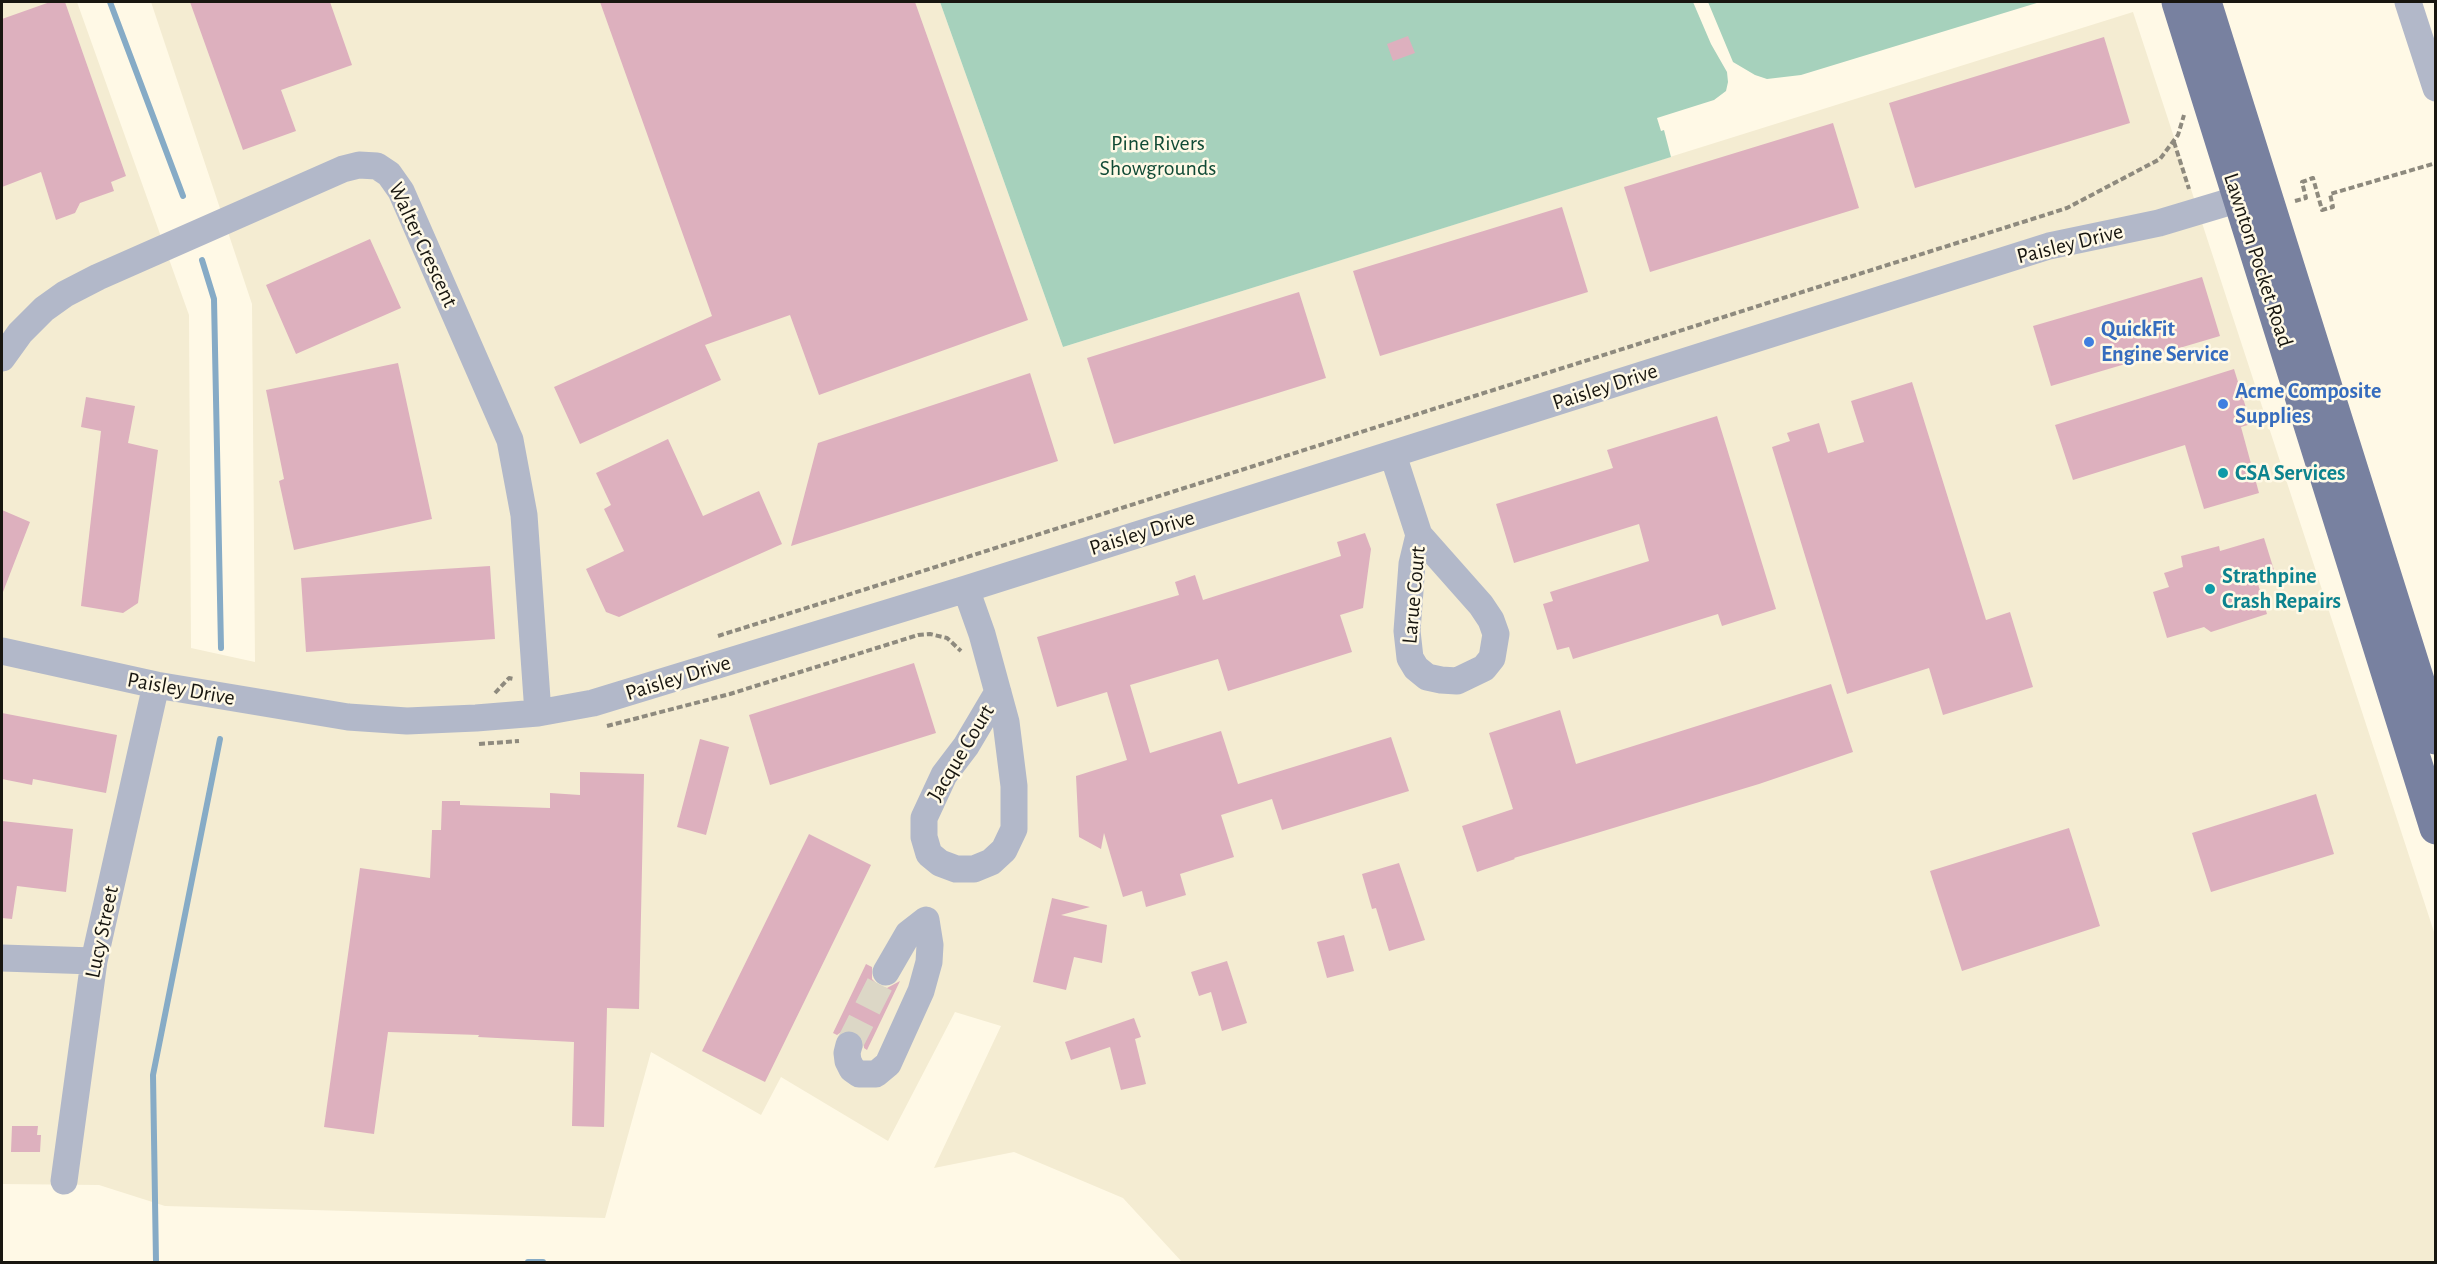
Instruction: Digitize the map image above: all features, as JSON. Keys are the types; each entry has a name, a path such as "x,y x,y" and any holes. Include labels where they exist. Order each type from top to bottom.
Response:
{"main road":[{"name":"Lawnton Pocket Road","path":"2178,2 2265,197 2436,828"},
{"name":"Lawnton Pocket Road","path":"2205,2 2436,738"}],"street":[{"path":"2408,2 2436,88"},
{"name":"Walter Crescent","path":"2,358 20,333 44,309 65,294 98,277 343,169 360,165 377,166 389,174 401,191 510,440 524,515 538,713"},
{"name":"Paisley Drive","path":"2,651 156,685 348,717 407,721 538,713 593,704 1393,455 2049,246 2159,223 2265,197"},
{"name":"Larue Court","path":"1393,455 1419,535 1481,605 1491,620 1496,634 1492,658 1484,668 1457,681 1427,677 1416,668 1410,658 1407,631 1410,586 1412,564 1419,535"},
{"name":"Jacque Court","path":"966,589 985,644 998,692 1006,722 1014,786 1014,829 1004,850 991,862 974,869 956,869 929,854 924,837 924,818 944,776 966,746 998,692"},
{"name":"Lucy Street","path":"64,1181 94,961 156,685"},
{"path":"849,1045 848,1061 852,1069 859,1074 876,1074 888,1064 921,991 930,945 926,920 908,934 886,972"},
{"path":"2,958 94,961"}],"path":[{"path":"718,636 2067,208 2160,159 2178,135 2185,113"},
{"path":"2265,197 2306,198 2302,182 2313,178 2322,210 2333,207 2330,194 2436,163"},
{"path":"599,727 722,696 924,634 947,638 966,658"},
{"path":"485,694 495,693 509,678 536,675"},
{"path":"471,744 527,740"}],"shaded area":[{"path":"2,2 77,2 189,315 191,648 255,662 252,304 151,2 940,2 1063,347 2133,12 2435,935 2435,1262 1182,1262 1123,1198 1014,1152 934,1168 1001,1026 955,1012 888,1141 781,1077 761,1115 651,1052 605,1218 165,1206 99,1185 2,1184"}],"green space":[{"name":"Pine Rivers Showgrounds","path":"940,2 1693,2 1711,44 1727,72 1728,82 1726,91 1714,100 1657,118 1661,131 1664,130 1671,157 1063,347"},
{"path":"1708,2 2040,2 1801,75 1767,79 1733,62"}],"building":[{"path":"50,2 65,2 126,176 111,182 114,191 80,203 75,213 56,220 41,172 2,187 2,19"},
{"path":"190,2 330,2 352,65 281,90 296,131 243,150"},
{"path":"600,2 915,2 1028,320 819,395 790,315 705,345 721,380 580,444 554,387 712,316"},
{"path":"1408,36 1415,53 1393,61 1387,44"},
{"path":"2104,37 2130,123 1915,188 1889,103"},
{"path":"1833,123 1859,208 1650,272 1624,187"},
{"path":"1562,207 1588,292 1380,356 1353,271"},
{"path":"370,239 401,308 296,354 266,285"},
{"path":"2202,277 2220,336 2051,386 2033,326"},
{"path":"1299,292 1326,378 1114,444 1087,358"},
{"path":"398,363 432,519 294,550 279,481 284,479 266,390"},
{"path":"2234,369 2251,424 2241,427 2259,493 2204,509 2185,445 2073,480 2055,425"},
{"path":"1030,373 1058,461 791,546 818,443"},
{"path":"1912,382 1986,620 2010,612 2033,687 1943,715 1929,668 1847,694 1772,447 1790,441 1787,433 1819,423 1828,453 1864,442 1851,401"},
{"path":"86,397 135,406 128,443 158,450 138,603 123,613 81,606 101,431 81,427"},
{"path":"1717,416 1776,609 1722,626 1718,614 1573,659 1569,647 1557,650 1543,604 1553,601 1550,592 1649,561 1639,524 1514,563 1496,504 1613,468 1607,450"},
{"path":"668,439 703,516 759,491 782,544 619,617 606,612 586,569 624,551 604,509 611,505 596,473"},
{"path":"2,510 30,522 3,592 2,592"},
{"path":"1365,533 1371,549 1363,608 1340,615 1352,652 1228,691 1218,659 1130,685 1150,753 1221,731 1238,784 1391,737 1409,791 1282,830 1272,799 1221,815 1234,857 1180,874 1186,895 1146,907 1142,891 1123,897 1104,833 1101,849 1079,837 1076,776 1127,760 1107,692 1057,707 1037,637 1179,595 1175,582 1195,575 1203,600 1341,556 1337,542"},
{"name":"Strathpine Crash Repairs","path":"2264,538 2274,570 2255,574 2267,614 2211,632 2204,627 2167,638 2153,592 2169,587 2164,573 2183,567 2181,556 2219,546 2220,551"},
{"path":"490,566 495,639 306,652 301,578"},
{"path":"914,663 936,733 770,785 749,715"},
{"path":"1831,684 1853,752 1759,784 1514,858 1477,872 1462,826 1513,809 1489,733 1560,710 1576,764"},
{"path":"2,713 117,735 106,793 33,779 32,785 2,779"},
{"path":"700,739 729,747 706,835 677,827"},
{"path":"580,772 644,774 639,1009 607,1008 604,1127 572,1126 574,1042 478,1037 479,1035 388,1032 374,1134 324,1127 360,868 430,878 432,830 441,830 442,801 460,801 460,805 550,808 550,793 580,795"},
{"path":"2316,794 2334,854 2211,892 2192,833"},
{"path":"2,821 73,829 66,892 17,886 12,919 2,918"},
{"path":"2069,828 2100,926 1962,971 1930,871"},
{"path":"809,834 871,865 765,1082 702,1051"},
{"path":"1399,863 1425,940 1389,951 1376,908 1372,909 1362,874"},
{"path":"1052,898 1090,907 1061,915 1107,925 1102,963 1074,957 1066,990 1033,982"},
{"path":"1344,935 1354,971 1327,978 1317,942"},
{"path":"1227,961 1247,1023 1222,1031 1211,992 1199,996 1191,972"},
{"path":"866,964 872,967 872,979 879,986 887,988 900,981 867,1050 864,1048 864,1040 860,1034 853,1030 844,1030 837,1035 833,1033"},
{"path":"1134,1018 1141,1037 1135,1039 1146,1084 1121,1090 1110,1047 1071,1060 1065,1042"},
{"path":"12,1126 38,1126 37,1135 41,1135 40,1152 11,1152"}],"waterway":[{"path":"110,2 183,196"},
{"path":"202,260 214,299 221,648"},
{"path":"156,1262 153,1075 220,739"},
{"path":"528,1262 543,1262"}],"tunnel":[{"path":"849,1045 886,972"}],"place":[{"name":"QuickFit Engine Service","path":"2089,342"},
{"name":"Acme Composite Supplies","path":"2223,404"},
{"name":"CSA Services","path":"2223,473"},
{"name":"Strathpine Crash Repairs","path":"2210,589"}]}
